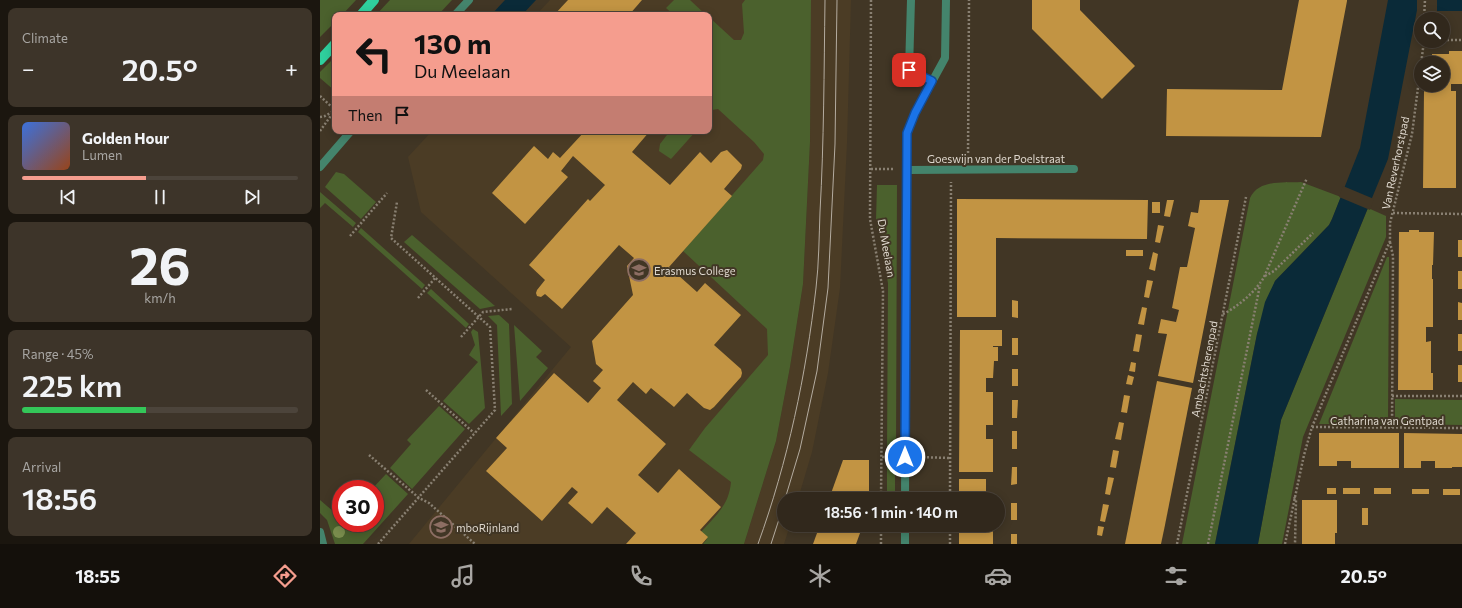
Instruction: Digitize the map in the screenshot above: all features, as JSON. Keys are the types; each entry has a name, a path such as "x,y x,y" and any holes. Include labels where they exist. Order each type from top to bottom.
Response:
{"main road":[{"path":"364,12 374,0"},
{"path":"323,56 332,47"}],"street":[{"path":"458,12 468,0"},
{"path":"911,0 909,70 932,81"},
{"name":"Du Meelaan","path":"905,492 907,133 915,113 945,58 946,0"},
{"path":"320,167 348,134"},
{"name":"Goeswijn van der Poelstraat","path":"908,170 1074,169"},
{"path":"320,532 323,544"},
{"path":"905,532 905,544"}],"path":[{"name":"Du Meelaan","path":"871,0 870,218 883,291 881,492"},
{"path":"968,169 969,0"},
{"path":"1424,12 1425,0"},
{"path":"1450,40 1462,40"},
{"name":"Van Reverhorstpad","path":"1392,428 1393,256 1390,241 1390,223 1412,134 1423,48"},
{"path":"320,96 332,107"},
{"path":"320,117 332,112"},
{"path":"320,131 332,114"},
{"path":"871,169 908,170"},
{"path":"950,492 951,170"},
{"path":"1208,544 1260,285 1307,178"},
{"path":"350,236 387,193"},
{"name":"Ambachtsherenpad","path":"1177,544 1246,197"},
{"path":"378,544 495,410 490,327 391,238 397,202"},
{"path":"1393,213 1462,214"},
{"path":"1264,277 1274,271 1313,233"},
{"name":"Van Reverhorstpad","path":"1285,544 1294,497 1312,427 1390,241"},
{"path":"418,298 436,278"},
{"path":"1223,314 1230,311 1260,285"},
{"path":"461,337 483,312 512,309"},
{"path":"426,390 474,433"},
{"path":"1392,396 1462,396"},
{"name":"Catharina van Gentpad","path":"1312,427 1462,428"},
{"path":"369,455 419,498 429,503 475,544"},
{"path":"1294,497 1296,500 1295,544"},
{"path":"881,532 881,544"},
{"path":"950,532 950,544"}],"shaded area":[{"name":"Erasmus College","path":"550,0 799,0 790,328 715,544 409,544 571,347 421,212 408,157 429,134 712,134 712,12 539,12"},
{"path":"811,0 851,0 847,143 840,288 828,373 812,452 800,492 777,492 777,532 788,532 784,544 744,544 776,441 790,367 803,284 810,142"}],"green space":[{"path":"320,0 356,0 345,12 332,12 332,25 320,37"},
{"path":"390,0 452,0 441,12 379,12"},
{"path":"674,0 690,0 703,12 671,12 666,8"},
{"path":"745,0 811,0 810,142 803,284 790,367 776,441 744,544 703,544 707,539 700,533 716,516 724,504 730,490 731,482 689,450 705,428 768,355 767,329 683,251 763,160 764,154 754,142 718,109 712,110 712,20 734,40 741,40 744,33 742,4"},
{"path":"332,60 332,88 320,78 320,72"},
{"path":"668,134 693,134 671,159 659,151 660,144"},
{"path":"336,172 344,174 376,202 361,219 325,187"},
{"path":"1301,182 1341,197 1329,225 1275,281 1257,334 1215,544 1182,544 1250,198 1259,188 1272,183"},
{"path":"877,185 897,185 896,454 887,453 888,283 876,220"},
{"path":"320,192 356,223 353,227 325,203 320,208"},
{"path":"1368,208 1386,216 1386,237 1303,437 1282,544 1258,544 1281,420"},
{"path":"361,228 425,285 422,289 358,232"},
{"path":"412,235 495,306 480,309 404,242"},
{"path":"1387,257 1389,257 1388,424 1319,424"},
{"path":"431,289 469,324 466,328 427,293"},
{"path":"499,315 509,324 512,404 501,416 497,325 488,316"},
{"path":"514,325 542,351 536,357 548,368 520,401"},
{"path":"473,329 478,332 485,408 469,424 443,401 478,362 469,355 475,345 471,332"},
{"path":"1395,399 1462,400 1462,425 1395,424"},
{"path":"439,406 465,429 412,489 390,468 411,444 407,440"},
{"path":"887,461 895,461 895,492 887,492"},
{"path":"386,474 408,494 384,521 384,480 380,480"},
{"path":"320,500 332,510 332,532 374,532 363,544 335,544 327,520 320,513"}],"water":[{"path":"505,0 536,0 525,12 494,12"},
{"path":"1388,0 1417,0 1417,10 1417,12 1414,12 1414,25 1388,159 1281,420 1258,544 1215,544 1257,334 1265,302 1275,281 1329,225 1360,148"},
{"path":"1437,0 1462,0 1462,11 1437,11"}],"pier":[{"path":"1343,186 1374,199 1370,210 1339,197"}],"building":[{"path":"568,0 642,0 632,12 557,12"},
{"path":"1032,0 1080,0 1080,10 1135,66 1102,99 1032,29"},
{"path":"1299,0 1347,0 1321,137 1166,136 1167,89 1282,90"},
{"path":"1449,51 1462,51 1462,84 1451,84 1451,91 1456,91 1456,188 1423,188 1424,92 1450,92 1450,56 1432,56 1432,54 1449,54"},
{"path":"582,134 647,134 632,152 670,185 700,152 711,163 721,152 727,150 742,165 741,169 724,189 732,196 669,267 697,292 705,283 741,315 714,345 741,369 741,377 710,410 704,408 687,393 674,407 651,388 646,394 633,382 617,400 666,444 638,475 658,493 679,469 721,507 700,530 708,537 702,544 626,544 636,533 607,507 592,524 568,503 578,492 572,487 542,521 486,471 507,448 496,438 554,373 588,403 601,388 593,381 603,370 596,364 592,341 633,295 627,266 634,258 619,245 562,309 545,294 541,297 537,296 537,290 545,280 529,265 588,199 590,201 605,185 573,156 561,171 568,177 525,224 492,193 534,146 548,159 553,152 560,158"},
{"path":"957,199 1148,200 1147,239 996,238 996,317 957,317"},
{"path":"1167,200 1174,200 1170,217 1164,216"},
{"path":"1200,200 1229,200 1193,383 1158,376 1167,334 1158,333 1161,319 1176,322 1179,310 1172,308 1180,267 1187,267 1195,228 1188,226 1191,212 1198,213"},
{"path":"1152,202 1160,202 1160,213 1152,213"},
{"path":"1158,225 1164,226 1160,243 1155,242"},
{"path":"1409,230 1434,232 1432,265 1433,327 1426,327 1426,342 1431,341 1431,373 1433,373 1433,390 1398,390 1399,232 1409,232"},
{"path":"1458,240 1462,240 1462,257 1458,257"},
{"path":"1126,250 1143,250 1143,256 1126,256"},
{"path":"1153,252 1158,254 1155,271 1149,269"},
{"path":"1458,271 1462,271 1462,289 1458,289"},
{"path":"1147,280 1153,281 1149,298 1144,297"},
{"path":"1012,300 1018,301 1018,318 1012,317"},
{"path":"1458,302 1462,303 1462,320 1458,320"},
{"path":"1142,307 1147,308 1144,325 1138,324"},
{"path":"960,330 1002,330 1002,346 993,346 998,347 998,361 994,361 993,378 986,378 986,392 993,392 993,425 986,425 986,439 993,439 993,472 959,472"},
{"path":"1136,334 1142,335 1139,352 1133,351"},
{"path":"1458,334 1462,334 1462,351 1458,351"},
{"path":"1012,338 1018,338 1018,355 1012,355"},
{"path":"1131,362 1136,363 1135,372 1129,371"},
{"path":"1458,365 1462,365 1462,382 1458,382"},
{"path":"1012,369 1018,369 1018,386 1012,386"},
{"path":"1128,375 1134,377 1132,385 1126,384"},
{"path":"1157,381 1192,388 1161,544 1125,544"},
{"path":"1124,395 1130,396 1127,413 1121,412"},
{"path":"1012,400 1018,400 1017,418 1012,418"},
{"path":"1119,422 1124,423 1121,440 1115,439"},
{"path":"1012,431 1017,431 1017,449 1012,449"},
{"path":"1319,433 1399,433 1399,468 1351,468 1351,461 1337,461 1337,466 1319,466"},
{"path":"1404,433 1462,434 1462,467 1435,468 1435,461 1421,461 1421,468 1404,468"},
{"path":"1113,450 1119,451 1116,468 1110,467"},
{"path":"843,460 869,460 869,492 832,492"},
{"path":"1012,467 1017,467 1017,484 1011,485"},
{"path":"1108,477 1114,478 1110,495 1105,494"},
{"path":"959,479 986,479 986,492 959,492"},
{"path":"1327,488 1336,488 1336,494 1327,494"},
{"path":"1343,488 1360,488 1360,494 1343,494"},
{"path":"1374,488 1391,488 1391,494 1374,494"},
{"path":"1412,489 1429,489 1429,494 1412,494"},
{"path":"1443,489 1460,489 1460,495 1443,495"},
{"path":"1302,500 1337,500 1337,533 1335,533 1335,544 1302,544"},
{"path":"1011,503 1017,503 1017,520 1011,520"},
{"path":"1103,504 1109,505 1105,522 1100,521"},
{"path":"1362,508 1368,508 1368,525 1362,525"},
{"path":"1098,526 1104,527 1102,536 1097,535"},
{"path":"817,532 860,532 856,544 813,544"},
{"path":"959,532 993,532 993,544 959,544"},
{"path":"1011,534 1017,534 1017,544 1011,544"}],"tram line":[{"path":"758,544 769,513 787,449 801,385 812,321 818,260 824,106 825,0"},
{"path":"787,492 800,449 817,371 828,288 835,144 837,0"},
{"path":"771,544 777,526"}],"place":[{"name":"Erasmus College","path":"639,270"},
{"name":"mboRijnland","path":"441,527"}],"route":[{"path":"905,457 908,170 907,133 915,113 932,81 909,70"}]}
